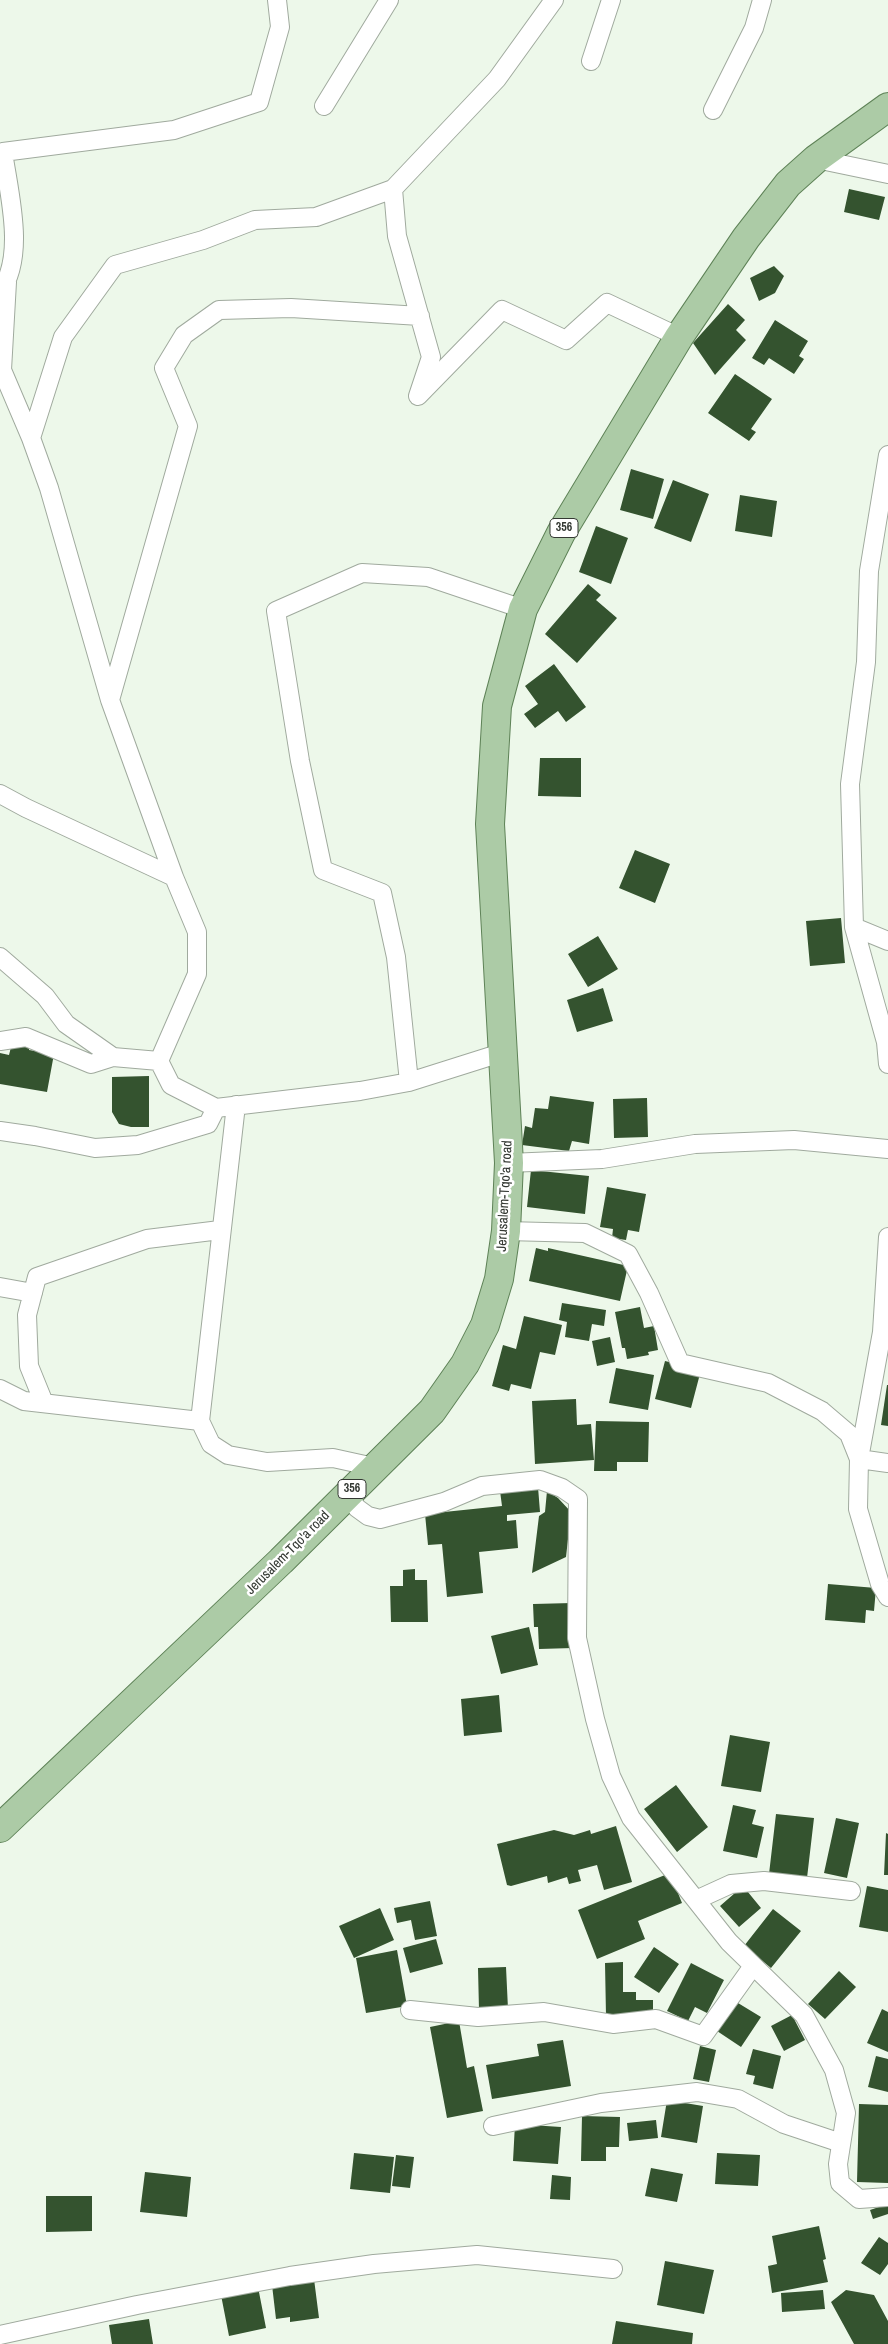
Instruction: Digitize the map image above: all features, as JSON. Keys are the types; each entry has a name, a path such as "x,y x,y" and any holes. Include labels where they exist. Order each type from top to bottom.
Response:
{"main road":[{"name":"356","path":"504,1052 490,824 497,706 523,609 561,533 679,337 746,238 788,184 816,159 888,106"},
{"name":"Jerusalem-Tqo'a road","path":"0,1828 274,1568 432,1411 465,1364 487,1316 498,1279 506,1231 509,1163 504,1052"}],"street":[{"path":"159,1061 197,974 197,932 174,877 110,700 49,488 32,438 2,370 4,287 15,240 3,152 174,130 259,102 280,27 278,0"},
{"path":"324,106 389,0"},
{"path":"32,438 63,337 115,265 203,240 255,220 316,217 393,189 497,79 554,0"},
{"path":"591,61 611,0"},
{"path":"713,110 754,28 762,0"},
{"path":"816,159 888,174"},
{"path":"393,189 397,236 431,357 418,396 502,310 566,340 607,303 679,337"},
{"path":"110,700 188,426 164,368 184,335 219,310 291,308 420,316"},
{"path":"888,455 869,571 866,662 850,784 854,927 886,1042 888,1064"},
{"path":"409,1082 396,957 382,893 323,870 300,761 276,611 362,573 428,578 523,609"},
{"path":"1,799 174,877"},
{"path":"854,927 888,941"},
{"path":"0,957 45,996 66,1024 114,1057"},
{"path":"0,974 21,976"},
{"path":"0,1041 26,1037 91,1064 114,1057 159,1061"},
{"path":"159,1061 171,1085 216,1108 360,1091 409,1082 504,1052"},
{"path":"236,1105 220,1230 200,1421 211,1444 228,1455 267,1462 333,1458 374,1467"},
{"path":"0,1131 95,1148 138,1145 208,1124 216,1108"},
{"path":"509,1163 602,1159 694,1144 794,1140 888,1148"},
{"path":"44,1403 29,1366 27,1315 37,1277 148,1239 220,1230"},
{"path":"506,1231 585,1233 628,1254 649,1293 680,1363 768,1383 822,1411 849,1434 859,1459"},
{"path":"888,1237 882,1332 859,1459 858,1509 880,1584 888,1598"},
{"path":"0,1287 33,1293"},
{"path":"0,1389 24,1401 200,1421"},
{"path":"859,1459 888,1463"},
{"path":"347,1494 358,1508 368,1516 380,1519 444,1502 482,1486 540,1480 562,1488 578,1499 577,1638 595,1719 611,1776 631,1818 729,1942 804,2015 834,2070 846,2113 838,2164 840,2183 859,2199 888,2197"},
{"path":"696,1900 731,1884 764,1881 851,1891"},
{"path":"410,2010 478,2017 544,2012 613,2024 656,2019 704,2036 753,1966"},
{"path":"493,2126 601,2103 697,2092 738,2099 784,2124 842,2143"},
{"path":"0,2335 137,2305 290,2276 374,2264 477,2255 613,2269"}],"building":[{"path":"849,189 885,197 879,220 844,212"},
{"path":"774,266 784,276 775,293 759,301 750,278"},
{"path":"728,304 745,320 736,330 746,340 715,375 693,343"},
{"path":"775,320 808,341 799,356 804,359 794,374 769,358 764,365 752,358"},
{"path":"735,374 772,399 751,429 756,432 749,441 708,413"},
{"path":"631,469 664,479 653,519 620,510"},
{"path":"673,480 709,494 691,542 654,528"},
{"path":"740,495 777,501 772,537 735,531"},
{"path":"596,526 628,538 611,584 579,572"},
{"path":"588,584 601,595 596,600 617,618 577,663 545,634"},
{"path":"554,664 586,707 566,722 558,711 535,728 524,714 538,704 525,686"},
{"path":"540,758 581,758 581,797 538,796"},
{"path":"635,850 670,864 655,903 619,888"},
{"path":"841,918 845,963 810,966 806,921"},
{"path":"598,936 618,969 588,987 568,954"},
{"path":"603,988 613,1021 577,1032 567,1000"},
{"path":"12,1043 29,1047 29,1050 54,1054 47,1092 0,1084 0,1053 9,1055"},
{"path":"149,1076 149,1127 131,1127 119,1124 112,1112 112,1077"},
{"path":"550,1096 594,1102 589,1144 572,1141 569,1151 522,1145 525,1126 532,1128 535,1108 548,1109"},
{"path":"647,1098 648,1137 614,1138 613,1099"},
{"path":"531,1170 589,1176 585,1214 527,1207"},
{"path":"607,1187 646,1194 639,1232 628,1230 626,1240 612,1238 613,1229 600,1227"},
{"path":"536,1248 548,1251 548,1248 628,1266 620,1301 529,1281"},
{"path":"562,1303 606,1310 604,1326 592,1324 589,1341 565,1337 567,1322 559,1320"},
{"path":"640,1307 644,1328 654,1326 658,1350 648,1352 649,1355 627,1359 625,1348 622,1348 615,1312"},
{"path":"524,1316 562,1325 555,1355 540,1352 531,1389 511,1384 509,1391 492,1386 503,1345 516,1349"},
{"path":"610,1337 615,1362 597,1366 592,1341"},
{"path":"665,1361 701,1370 691,1408 655,1399"},
{"path":"616,1368 654,1375 648,1410 609,1403"},
{"path":"888,1385 888,1426 881,1425"},
{"path":"576,1399 577,1425 591,1424 594,1460 535,1464 532,1401"},
{"path":"596,1421 649,1422 648,1462 617,1462 617,1471 594,1471"},
{"path":"538,1487 540,1512 507,1515 507,1521 516,1520 518,1548 479,1552 483,1593 447,1597 442,1544 428,1545 425,1514 502,1506 500,1491"},
{"path":"547,1491 558,1498 571,1512 566,1557 532,1573 539,1516 545,1512"},
{"path":"415,1569 415,1580 427,1580 428,1622 391,1622 390,1586 403,1586 403,1570"},
{"path":"828,1584 876,1588 874,1611 866,1610 865,1623 825,1620"},
{"path":"572,1603 573,1648 539,1649 538,1627 534,1627 533,1604"},
{"path":"529,1627 538,1665 501,1674 491,1636"},
{"path":"499,1695 502,1732 464,1736 461,1699"},
{"path":"730,1735 770,1742 761,1792 721,1786"},
{"path":"676,1785 708,1827 677,1852 644,1809"},
{"path":"733,1805 756,1810 752,1824 764,1827 757,1858 723,1851"},
{"path":"776,1814 814,1818 807,1878 769,1874"},
{"path":"836,1818 859,1823 847,1878 824,1873"},
{"path":"616,1826 632,1882 604,1890 597,1865 578,1870 581,1881 569,1884 567,1877 548,1883 547,1876 511,1886 507,1885 497,1844 554,1830 574,1835 590,1830 591,1834"},
{"path":"886,1833 888,1834 888,1875 884,1875"},
{"path":"670,1873 682,1903 638,1921 645,1939 597,1959 578,1910"},
{"path":"743,1886 761,1908 739,1927 720,1906"},
{"path":"867,1886 888,1890 888,1932 859,1927"},
{"path":"430,1901 437,1936 415,1940 411,1920 397,1923 394,1908"},
{"path":"380,1908 394,1940 354,1958 339,1926"},
{"path":"773,1909 801,1931 771,1968 744,1946"},
{"path":"436,1939 443,1964 410,1973 403,1948"},
{"path":"654,1947 679,1964 659,1993 634,1977"},
{"path":"397,1950 407,2006 366,2013 356,1958"},
{"path":"623,1962 623,1992 636,1992 636,2000 653,2000 653,2015 606,2016 605,1963"},
{"path":"691,1963 724,1980 707,2013 695,2007 688,2021 667,2011"},
{"path":"506,1967 508,2009 479,2010 478,1968"},
{"path":"839,1971 856,1987 825,2019 808,2004"},
{"path":"738,2003 761,2017 741,2047 717,2031"},
{"path":"882,2009 888,2012 888,2052 867,2043"},
{"path":"792,2015 805,2040 784,2051 771,2026"},
{"path":"459,2021 467,2068 474,2066 483,2111 447,2118 430,2027"},
{"path":"563,2040 571,2086 492,2099 486,2065 539,2056 537,2044"},
{"path":"700,2046 716,2050 709,2082 693,2079"},
{"path":"753,2049 781,2056 773,2089 753,2084 755,2076 746,2074"},
{"path":"876,2056 888,2059 888,2092 868,2087"},
{"path":"667,2100 703,2106 697,2143 661,2137"},
{"path":"859,2104 888,2105 888,2183 857,2182"},
{"path":"582,2116 620,2117 619,2147 606,2147 606,2161 581,2161"},
{"path":"656,2120 658,2138 629,2141 627,2123"},
{"path":"515,2124 561,2127 558,2164 513,2161"},
{"path":"354,2153 394,2157 390,2193 350,2189"},
{"path":"717,2153 760,2155 758,2186 715,2184"},
{"path":"396,2155 414,2157 410,2188 392,2186"},
{"path":"651,2168 683,2174 677,2202 645,2196"},
{"path":"145,2172 191,2177 187,2217 140,2212"},
{"path":"552,2175 571,2177 570,2200 550,2199"},
{"path":"46,2196 92,2196 92,2231 46,2232"},
{"path":"888,2204 888,2214 873,2219 870,2210"},
{"path":"819,2226 826,2259 823,2260 828,2282 772,2293 768,2266 777,2264 772,2236"},
{"path":"879,2237 888,2243 888,2264 880,2275 861,2263"},
{"path":"665,2261 714,2270 704,2314 657,2305"},
{"path":"314,2279 319,2318 290,2322 290,2317 276,2319 272,2285"},
{"path":"258,2287 266,2328 229,2336 221,2295"},
{"path":"823,2290 825,2309 782,2312 781,2293"},
{"path":"846,2290 874,2295 888,2321 888,2344 854,2344 831,2302"},
{"path":"149,2319 153,2344 112,2344 109,2325"},
{"path":"616,2321 693,2333 692,2344 612,2344"}]}
